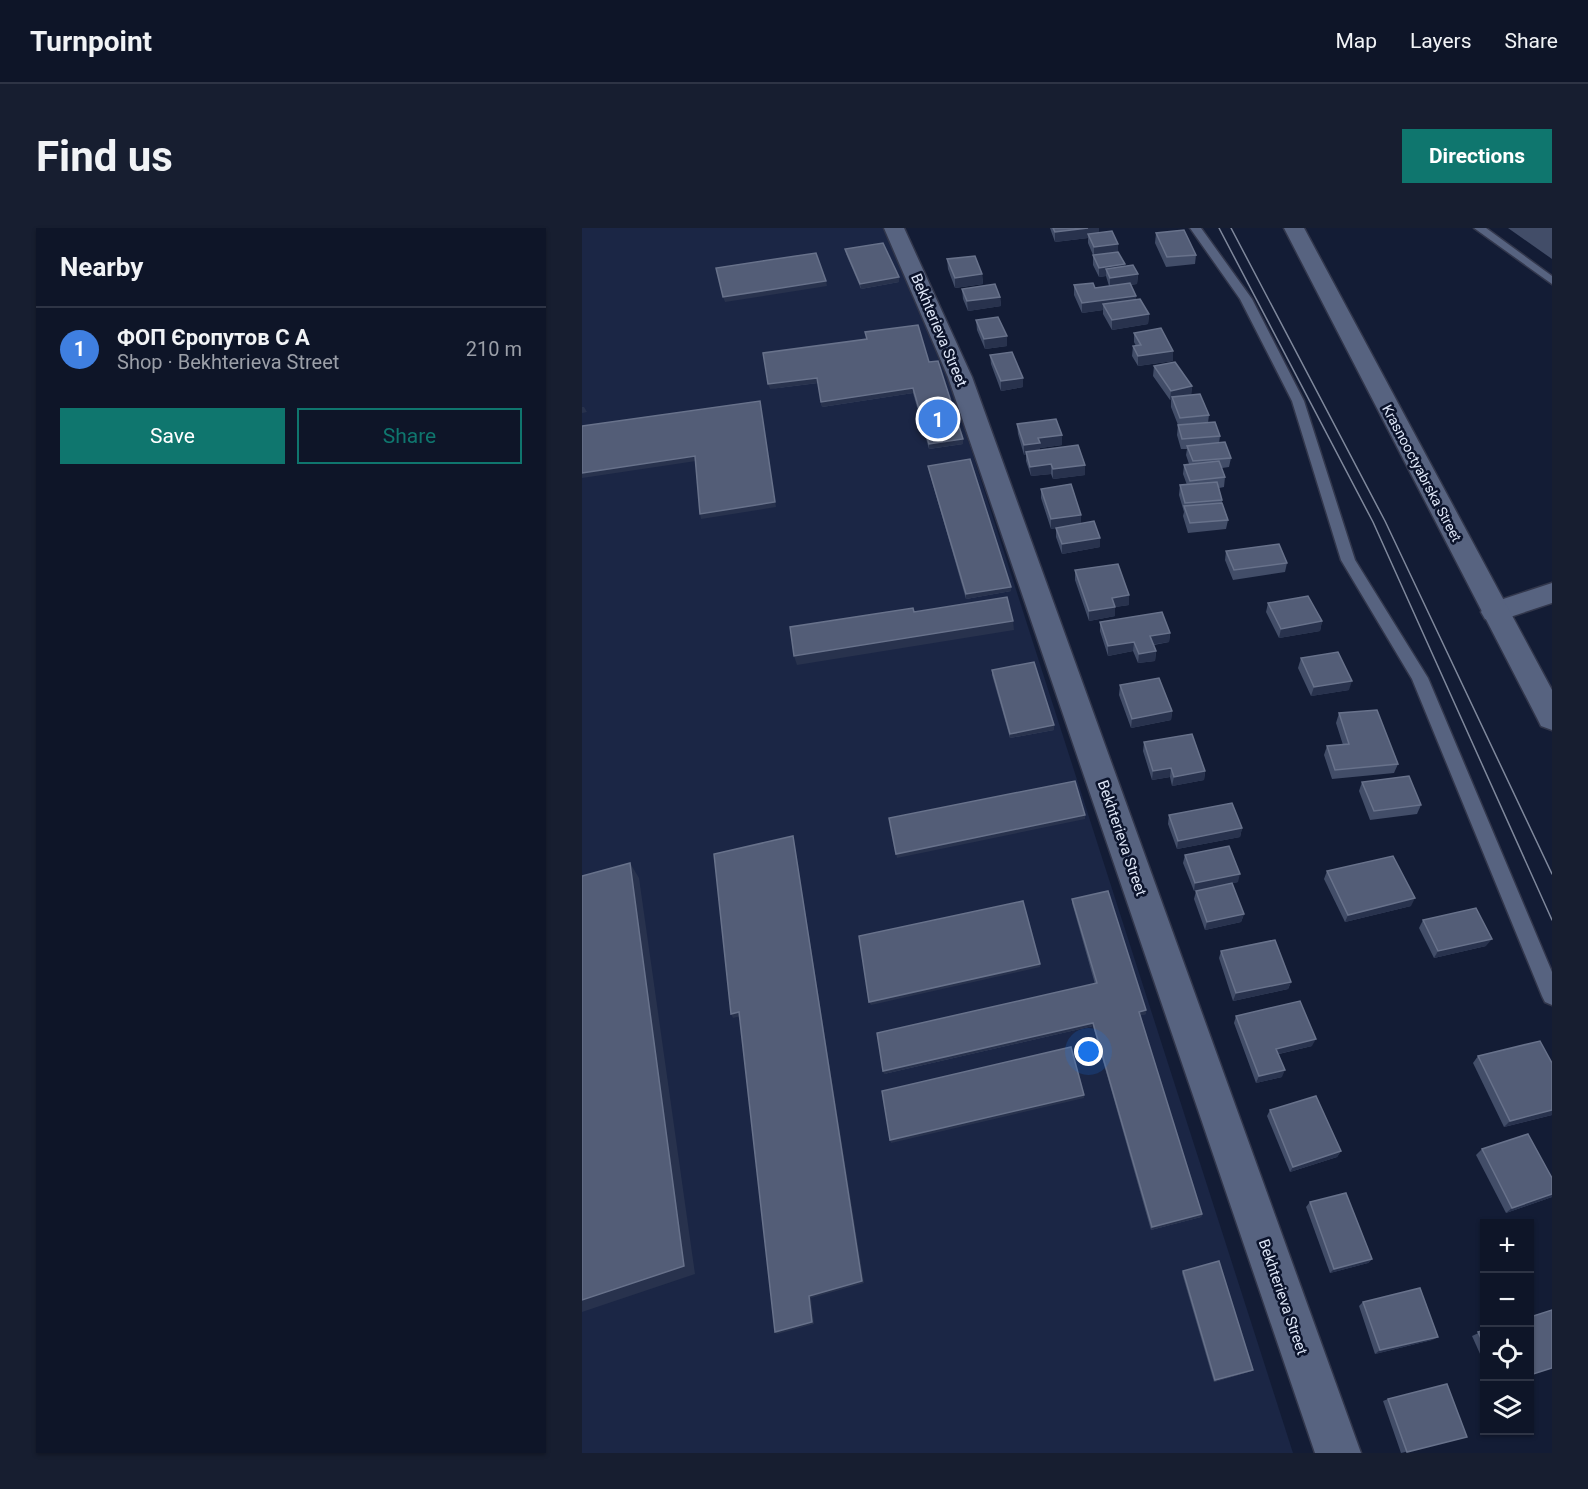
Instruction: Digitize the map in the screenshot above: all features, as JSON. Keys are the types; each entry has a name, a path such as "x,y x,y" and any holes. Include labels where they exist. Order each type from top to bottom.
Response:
{"street":[{"name":"Bekhterieva Street","path":"894,228 960,376 1338,1453"},
{"name":"Krasnooctyabrska Street","path":"1294,228 1552,718"},
{"path":"1495,612 1552,593"}],"lane":[{"path":"1195,228 1246,299 1298,400 1348,560 1420,678 1552,996"},
{"path":"1479,228 1552,281"}],"shaded area":[{"path":"582,228 885,228 944,365 1293,1453 582,1453"}],"building":[{"path":"1053,228 1088,228 1055,232"},
{"path":"1184,230 1196,255 1167,257 1156,233"},
{"path":"1112,231 1118,244 1094,247 1088,234"},
{"path":"883,243 899,277 860,284 845,249"},
{"path":"1118,252 1125,264 1099,268 1093,255"},
{"path":"816,253 826,281 723,297 716,268"},
{"path":"975,256 982,274 955,278 947,259"},
{"path":"1133,265 1138,274 1110,278 1106,269"},
{"path":"1093,283 1095,288 1130,283 1136,296 1082,303 1074,285"},
{"path":"995,284 1000,297 967,301 962,289"},
{"path":"1140,299 1149,314 1112,320 1103,304"},
{"path":"998,317 1007,336 984,339 976,320"},
{"path":"918,325 929,362 938,361 963,439 929,444 913,388 821,402 817,378 768,384 763,353 867,339 865,332"},
{"path":"1161,328 1173,351 1138,356 1133,346 1141,345 1134,333"},
{"path":"1012,352 1023,378 1001,381 990,355"},
{"path":"1175,362 1192,386 1171,391 1154,366"},
{"path":"1200,394 1209,415 1180,418 1172,397"},
{"path":"760,401 775,502 700,514 695,456 582,473 582,426"},
{"path":"1056,419 1062,435 1038,438 1040,443 1024,445 1017,424"},
{"path":"1215,422 1220,436 1182,439 1178,425"},
{"path":"1225,442 1231,458 1193,461 1187,446"},
{"path":"1078,445 1085,465 1053,469 1051,464 1030,467 1026,452"},
{"path":"970,459 1011,587 966,594 928,466"},
{"path":"1219,461 1225,477 1190,481 1184,465"},
{"path":"1217,482 1222,500 1185,503 1180,485"},
{"path":"1071,484 1081,515 1051,519 1041,489"},
{"path":"1222,503 1228,520 1190,523 1184,506"},
{"path":"1094,521 1100,538 1062,544 1056,528"},
{"path":"1279,544 1287,563 1234,570 1226,551"},
{"path":"1118,564 1129,595 1112,598 1115,607 1089,611 1075,570"},
{"path":"1308,596 1322,621 1281,629 1268,603"},
{"path":"1007,597 1013,621 794,656 790,627 913,608 914,612"},
{"path":"1162,612 1170,633 1150,636 1156,651 1139,654 1134,642 1108,646 1100,622"},
{"path":"1338,652 1352,681 1314,687 1301,658"},
{"path":"1034,662 1054,725 1010,734 992,670"},
{"path":"1159,678 1172,711 1132,719 1120,685"},
{"path":"1377,710 1398,764 1335,770 1327,746 1349,744 1339,713"},
{"path":"1192,734 1205,771 1174,777 1171,768 1153,771 1144,742"},
{"path":"1409,776 1421,805 1374,811 1362,782"},
{"path":"1075,781 1085,815 896,854 889,818"},
{"path":"1232,803 1242,828 1178,841 1169,815"},
{"path":"793,836 862,1281 809,1296 812,1322 775,1332 739,1012 731,1014 714,854"},
{"path":"1229,846 1240,874 1195,883 1185,855"},
{"path":"1393,856 1415,898 1348,915 1327,871"},
{"path":"630,863 684,1266 582,1300 582,876"},
{"path":"1232,883 1244,914 1207,922 1196,891"},
{"path":"1108,891 1146,1010 1139,1012 1202,1214 1152,1227 1093,1023 883,1071 877,1033 1097,983 1072,899"},
{"path":"1023,901 1040,964 869,1002 859,936"},
{"path":"1476,908 1492,939 1438,951 1423,920"},
{"path":"1275,940 1291,982 1236,993 1221,951"},
{"path":"1300,1001 1316,1039 1276,1049 1285,1070 1259,1076 1236,1016"},
{"path":"1540,1041 1552,1063 1552,1110 1510,1121 1478,1056"},
{"path":"1071,1047 1084,1095 890,1140 882,1091"},
{"path":"1316,1096 1341,1151 1293,1167 1270,1110"},
{"path":"1528,1134 1552,1178 1552,1194 1512,1208 1482,1149"},
{"path":"1346,1193 1372,1259 1334,1269 1310,1202"},
{"path":"1219,1261 1253,1370 1215,1380 1183,1271"},
{"path":"1420,1288 1438,1337 1380,1350 1363,1302"},
{"path":"1552,1310 1552,1368 1534,1374 1534,1327 1534,1316"},
{"path":"1447,1384 1467,1437 1407,1452 1388,1399"}],"tram line":[{"path":"1219,228 1373,522 1552,920"},
{"path":"1231,228 1385,521 1552,874"}],"place":[{"name":"ФОП Єропутов С А","path":"938,419"}]}
